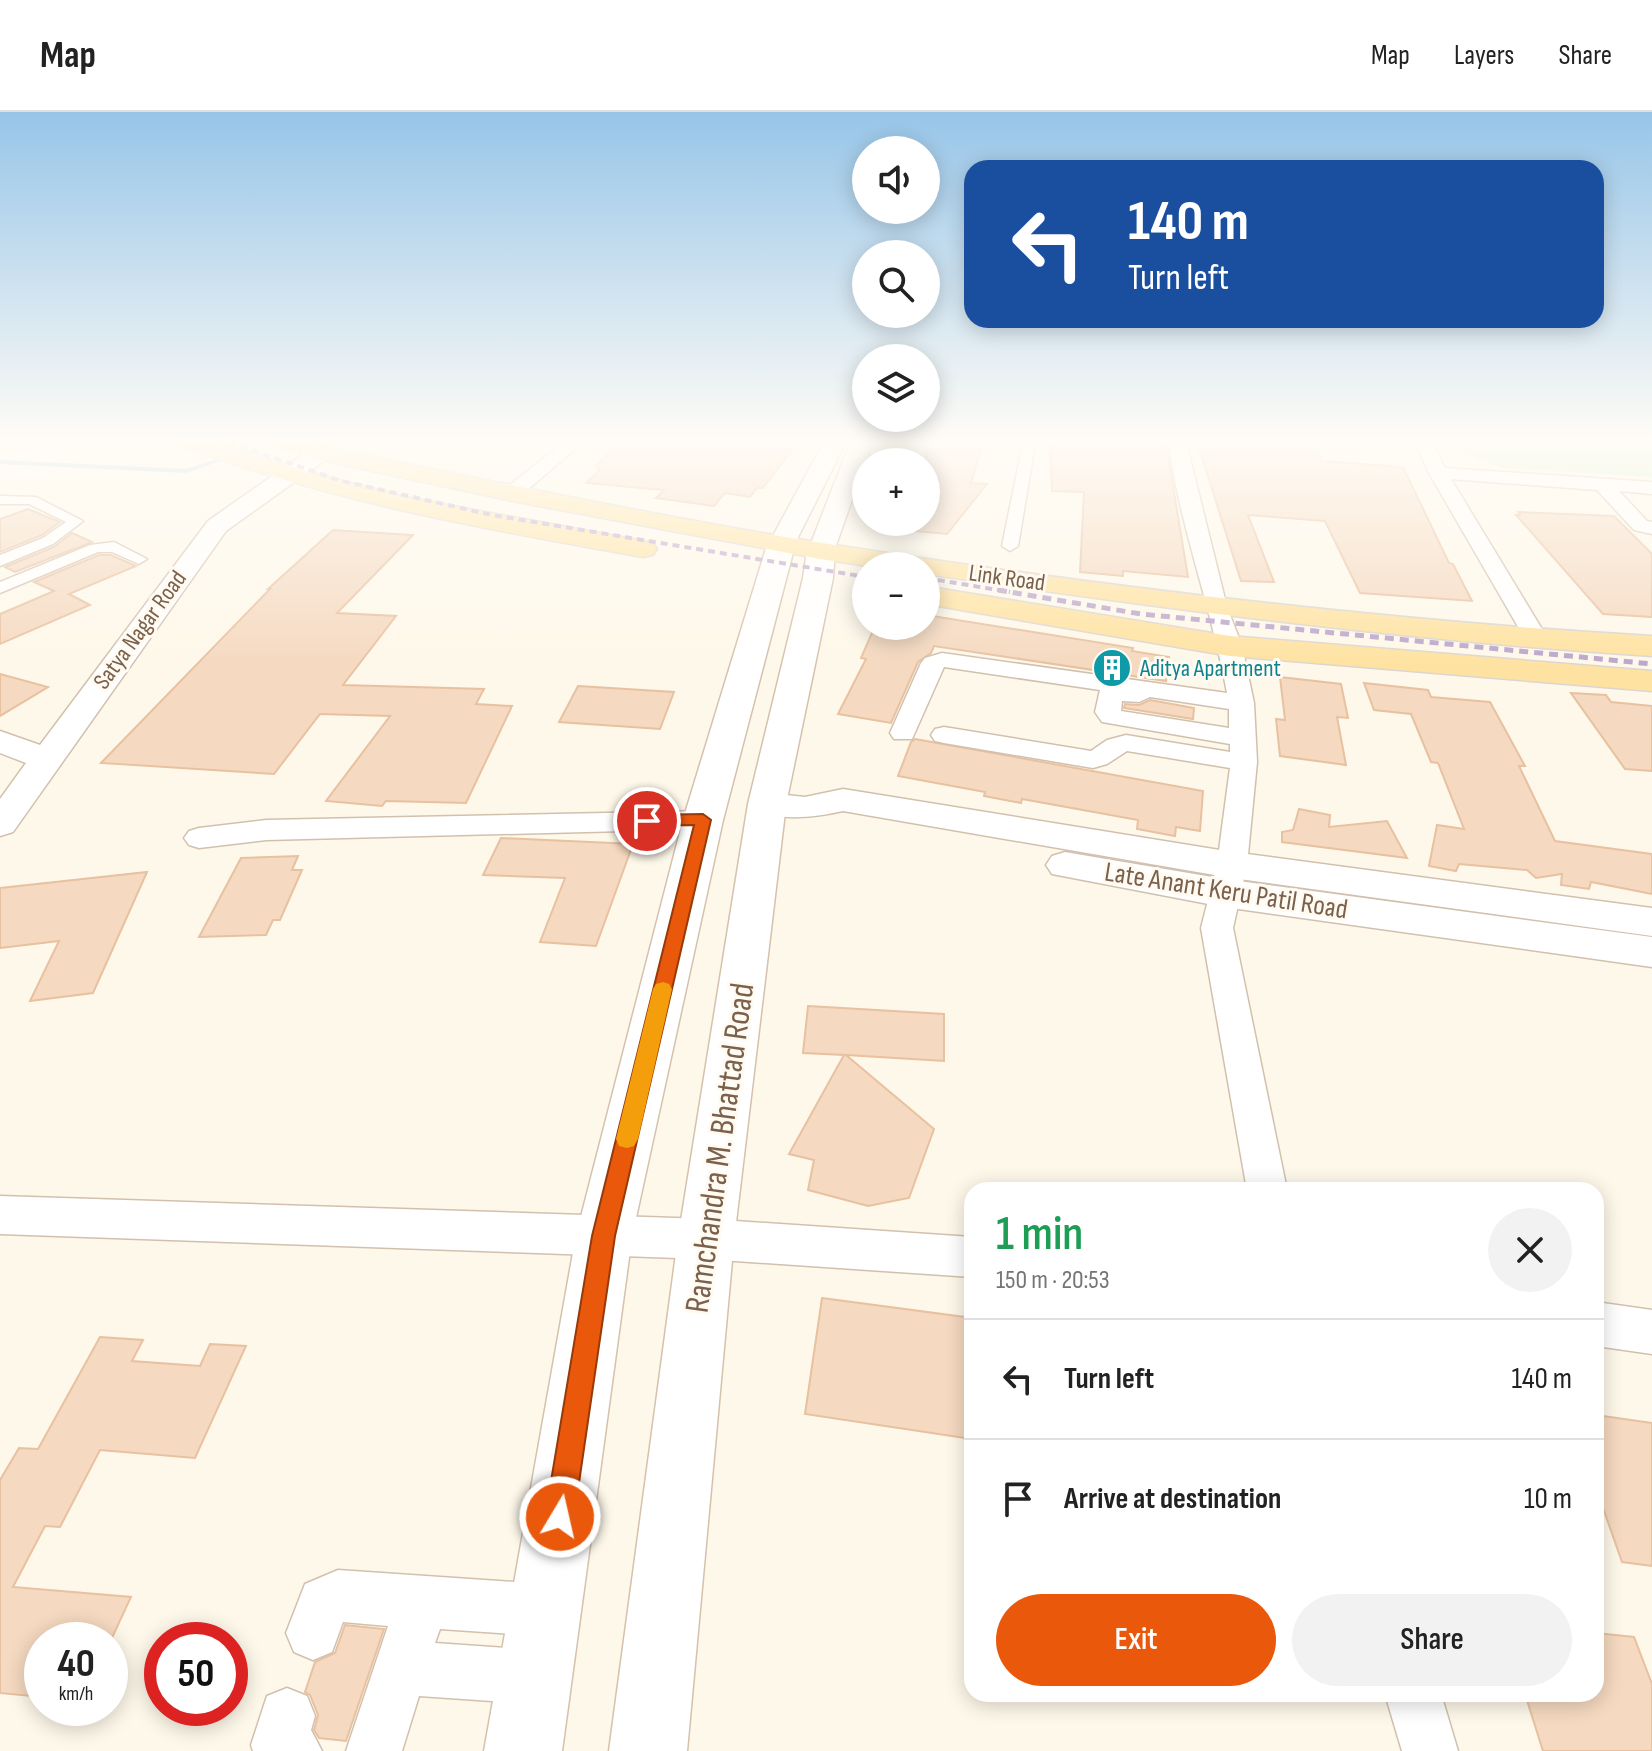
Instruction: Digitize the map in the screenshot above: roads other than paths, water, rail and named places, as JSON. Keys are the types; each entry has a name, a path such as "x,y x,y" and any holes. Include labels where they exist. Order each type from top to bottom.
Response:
{"main road":[{"path":"456,514 666,553"},
{"name":"Link Road","path":"583,514 765,570 823,578 1216,607 1536,639 1652,646"},
{"path":"523,1751 604,1236 765,570 823,578"},
{"name":"Ramchandra M. Bhattad Road","path":"648,1751 706,1239 786,806 823,578"},
{"name":"Link Road","path":"940,597 1230,646 1652,681"}],"street":[{"path":"0,561 48,541 76,521 62,514"},
{"name":"Satya Nagar Road","path":"0,824 217,526 233,514"},
{"path":"765,570 795,514"},
{"path":"823,578 841,514"},
{"path":"1010,546 1016,514"},
{"path":"1193,514 1216,607 1230,646 1242,729 1228,879 1217,928 1265,1182"},
{"path":"1462,514 1536,639"},
{"path":"1630,514 1641,526 1652,528"},
{"path":"0,588 95,548 114,547 139,559"},
{"path":"903,733 933,663 942,660 1242,729"},
{"path":"944,735 1093,760 1100,759 1118,744 1242,729"},
{"path":"0,741 45,759"},
{"name":"Late Anant Keru Patil Road","path":"786,806 839,824 1228,879 1652,952"},
{"path":"199,838 266,830 703,820"},
{"name":"Late Anant Keru Patil Road","path":"1228,879 1652,922"},
{"path":"0,1215 706,1239 964,1256"},
{"path":"1604,1325 1652,1332"},
{"path":"313,1633 324,1603 338,1596 545,1610"},
{"path":"374,1751 422,1601"},
{"path":"400,1668 534,1677"},
{"path":"1415,1702 1430,1751"}],"railway":[{"path":"490,514 852,575"},
{"path":"940,580 998,590"},
{"path":"998,590 1010,592"},
{"path":"998,590 1141,614 1652,664"}],"place":[{"name":"Aditya Apartment","path":"1112,668"}]}
